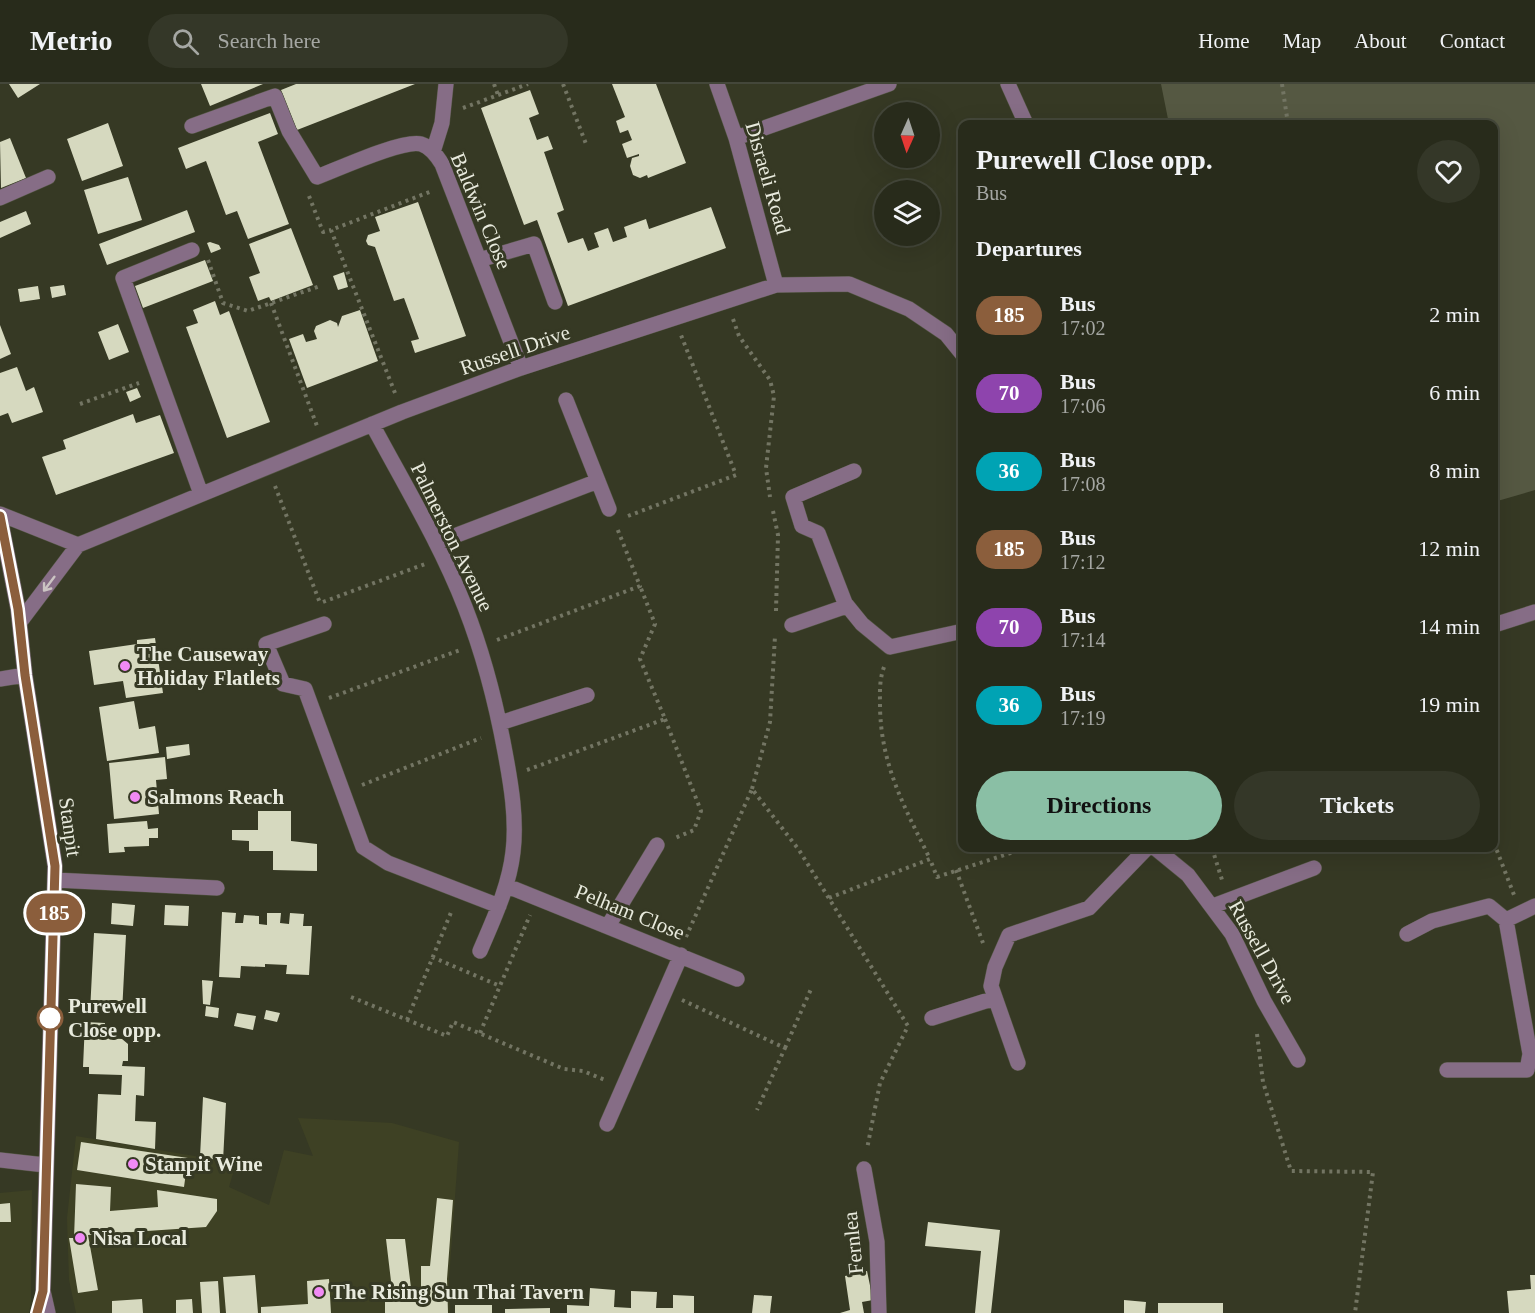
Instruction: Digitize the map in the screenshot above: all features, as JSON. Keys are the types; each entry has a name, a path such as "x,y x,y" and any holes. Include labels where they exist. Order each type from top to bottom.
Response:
{"street":[{"path":"433,152 443,115 446,84"},
{"name":"Disraeli Road","path":"717,84 736,138 776,285"},
{"path":"736,138 889,84"},
{"path":"1008,84 1024,120"},
{"name":"Baldwin Close","path":"192,126 275,96 289,131 317,177 401,145 421,144 433,152 442,164 521,368"},
{"path":"0,198 48,177"},
{"path":"479,260 534,244 555,302"},
{"path":"192,250 123,278 201,494"},
{"name":"Russell Drive","path":"78,545 402,412 521,368 776,285 849,284 909,309 946,334 958,349"},
{"path":"566,400 612,515"},
{"name":"Palmerston Avenue","path":"372,424 443,558 478,645 500,726 509,777 514,833 507,886 480,951"},
{"path":"854,471 793,497 802,526 818,533 847,606 862,624 890,647 958,632"},
{"path":"436,543 574,488 598,481"},
{"path":"0,515 78,545 20,622"},
{"name":"Stanpit","path":"0,515 20,622 25,675 55,866 43,1291 48,1313"},
{"path":"792,624 847,606"},
{"path":"1498,624 1535,612"},
{"path":"324,624 266,644 283,684 305,689 363,847 388,863 499,906"},
{"path":"0,679 25,675"},
{"path":"500,726 587,695"},
{"path":"608,926 657,845"},
{"path":"1018,1063 991,986 1009,935 1089,908 1143,852"},
{"name":"Russell Drive","path":"1160,852 1188,875 1232,934 1264,1001 1298,1060"},
{"path":"1213,906 1314,868"},
{"path":"55,880 217,888"},
{"name":"Pelham Close","path":"507,886 737,979"},
{"path":"1407,934 1432,921 1489,906 1506,920 1530,1054 1527,1070 1447,1070"},
{"path":"1506,920 1528,910"},
{"path":"607,1124 680,955"},
{"path":"932,1018 995,998"},
{"path":"0,1160 45,1165"},
{"name":"Fernlea","path":"864,1169 877,1242 879,1313"},
{"name":"Stanpit","path":"37,1313 43,1291"}],"path":[{"path":"494,84 498,95"},
{"path":"443,115 528,84"},
{"path":"563,84 586,144"},
{"path":"1282,84 1287,120"},
{"path":"402,412 331,230 450,184"},
{"path":"192,250 204,255 207,260 223,303 248,311 320,285"},
{"path":"727,301 739,336 770,380 774,396 766,468 778,535 776,622"},
{"path":"271,303 324,444"},
{"path":"657,845 694,830 701,811 640,659 655,624 612,515 736,475 674,318"},
{"path":"80,404 158,376"},
{"path":"268,466 320,603"},
{"path":"324,624 316,604 443,558"},
{"path":"311,705 640,586"},
{"path":"680,955 752,789 770,722 775,632"},
{"path":"890,647 879,681 883,750 895,786 937,877 1013,852"},
{"path":"509,777 664,719"},
{"path":"343,793 500,726"},
{"path":"752,789 799,850 908,1026 880,1083 864,1169"},
{"path":"1498,851 1528,910"},
{"path":"1213,852 1228,900"},
{"path":"829,898 930,859"},
{"path":"956,870 994,974"},
{"path":"406,1020 459,891"},
{"path":"480,1033 537,898"},
{"path":"432,957 500,986"},
{"path":"757,1110 811,989"},
{"path":"665,992 785,1048"},
{"path":"351,997 447,1036 453,1022 564,1070 583,1071 623,1087"},
{"path":"1264,1001 1257,1032 1263,1082 1291,1171 1373,1172 1355,1313"}],"shaded area":[{"path":"1161,84 1535,84 1535,490 1498,501 1498,120 1168,120"},
{"path":"298,1118 392,1123 459,1142 449,1279 450,1313 76,1313 69,1280 67,1218 76,1136 236,1163 229,1187 269,1205 284,1150 313,1156"},
{"path":"32,1190 29,1313 0,1313 0,1193"}],"building":[{"path":"9,84 40,84 18,98"},
{"path":"201,84 263,84 210,106"},
{"path":"296,84 415,84 297,130 281,90"},
{"path":"612,84 656,84 686,163 648,178 647,175 640,178 633,175 630,166 632,158 639,154 627,158 622,144 632,140 628,130 620,133 616,121 625,117"},
{"path":"530,90 539,114 529,118 537,140 548,136 553,149 544,152 564,210 557,213 568,243 583,238 588,251 599,247 594,233 608,228 613,242 627,237 624,227 646,219 649,229 711,207 726,248 568,306 537,220 524,225 481,108"},
{"path":"270,113 278,134 258,142 289,224 248,239 237,211 226,215 206,161 186,169 178,148"},
{"path":"108,123 123,166 82,181 67,139"},
{"path":"10,138 26,178 1,188 0,142"},
{"path":"128,177 142,220 98,234 84,190"},
{"path":"418,202 466,336 415,353 411,341 419,339 404,298 394,301 375,247 368,245 366,241 368,235 380,231 375,217"},
{"path":"187,210 195,232 107,265 99,244"},
{"path":"26,211 31,224 0,238 0,222"},
{"path":"291,228 313,285 271,301 269,297 258,301 249,277 260,273 249,244"},
{"path":"207,243 219,245 221,249 211,253"},
{"path":"205,260 213,281 143,308 135,286"},
{"path":"344,272 348,287 338,290 333,276"},
{"path":"64,285 66,295 52,298 50,287"},
{"path":"38,286 40,299 20,302 18,289"},
{"path":"215,301 220,315 229,311 270,422 227,438 186,327 198,323 193,310"},
{"path":"360,310 378,361 307,388 289,339 303,334 306,342 317,339 314,331 316,326 330,320 337,323 338,327 342,316"},
{"path":"118,324 129,352 109,360 98,332"},
{"path":"0,325 11,354 0,359"},
{"path":"17,367 26,391 34,387 43,412 12,423 8,413 0,416 0,373"},
{"path":"137,388 141,397 130,402 126,392"},
{"path":"133,414 136,423 160,415 174,453 56,495 42,457 66,449 63,440"},
{"name":"The Causeway Holiday Flatlets","path":"155,638 163,693 126,698 123,681 94,685 89,651 137,644 137,640"},
{"path":"134,701 139,729 155,726 159,753 107,761 99,707"},
{"path":"189,744 190,755 167,759 166,747"},
{"name":"Salmons Reach","path":"165,757 167,779 156,780 159,814 114,819 109,763"},
{"path":"258,811 291,811 291,841 317,844 317,871 273,870 273,851 249,851 249,841 232,840 232,830 258,830"},
{"path":"147,821 148,829 158,828 158,838 149,838 149,846 124,847 125,852 109,853 107,824"},
{"path":"112,903 135,905 133,926 111,924"},
{"path":"165,905 189,906 188,926 164,925"},
{"path":"222,912 236,913 235,923 243,923 244,915 259,916 259,924 267,925 267,913 281,913 280,923 289,924 290,913 304,914 303,926 312,926 309,975 286,974 287,965 265,964 265,967 241,966 240,978 219,977"},
{"path":"94,933 126,935 122,1013 90,1012"},
{"path":"202,980 213,981 210,1005 203,1004"},
{"path":"206,1006 219,1008 218,1018 205,1016"},
{"path":"266,1010 280,1013 277,1022 264,1019"},
{"path":"237,1013 256,1016 253,1030 234,1026"},
{"path":"85,1022 105,1023 104,1038 122,1039 128,1044 128,1061 123,1061 122,1066 145,1067 144,1096 136,1095 135,1121 156,1122 155,1149 96,1139 98,1094 121,1095 122,1075 89,1074 89,1067 83,1067"},
{"path":"203,1097 226,1103 223,1161 200,1157"},
{"name":"Stanpit Wine","path":"81,1142 188,1158 184,1187 77,1170"},
{"name":"Nisa Local","path":"76,1184 111,1187 110,1211 158,1207 157,1190 217,1199 217,1211 206,1227 88,1235 98,1290 78,1293 69,1238 74,1238"},
{"path":"437,1198 453,1200 447,1279 448,1313 385,1313 385,1298 393,1298 386,1239 405,1239 412,1296 421,1295 421,1266 430,1266"},
{"path":"10,1203 11,1222 0,1222 0,1204"},
{"path":"928,1222 1000,1230 991,1313 975,1313 981,1251 925,1246"},
{"path":"867,1271 873,1300 862,1302 864,1313 840,1313 850,1310 845,1276"},
{"path":"255,1275 258,1313 226,1313 223,1277"},
{"path":"1530,1275 1535,1275 1535,1313 1509,1313 1507,1291 1531,1289"},
{"name":"The Rising Sun Thai Tavern","path":"329,1279 331,1313 261,1313 261,1307 308,1304 307,1281"},
{"path":"218,1281 220,1313 202,1313 200,1282"},
{"path":"590,1288 615,1290 614,1307 631,1308 631,1291 657,1292 656,1308 673,1308 673,1295 694,1296 694,1313 567,1313 567,1305 589,1306"},
{"path":"754,1295 772,1296 770,1313 752,1313"},
{"path":"142,1299 143,1313 112,1313 112,1301"},
{"path":"192,1299 193,1313 176,1313 176,1300"},
{"path":"1124,1300 1146,1302 1145,1313 1124,1313"},
{"path":"1158,1303 1223,1303 1223,1313 1158,1313"},
{"path":"455,1305 492,1305 492,1313 455,1313"},
{"path":"550,1308 550,1313 505,1313 505,1309"}],"bus line":[{"name":"185","path":"0,516 18,609 25,675 55,866 43,1291 37,1313"}],"place":[{"name":"The Causeway Holiday Flatlets","path":"125,666"},
{"name":"Salmons Reach","path":"135,797"},
{"name":"Purewell Close opp.","path":"50,1018"},
{"name":"Stanpit Wine","path":"133,1164"},
{"name":"Nisa Local","path":"80,1238"},
{"name":"The Rising Sun Thai Tavern","path":"319,1292"}]}
